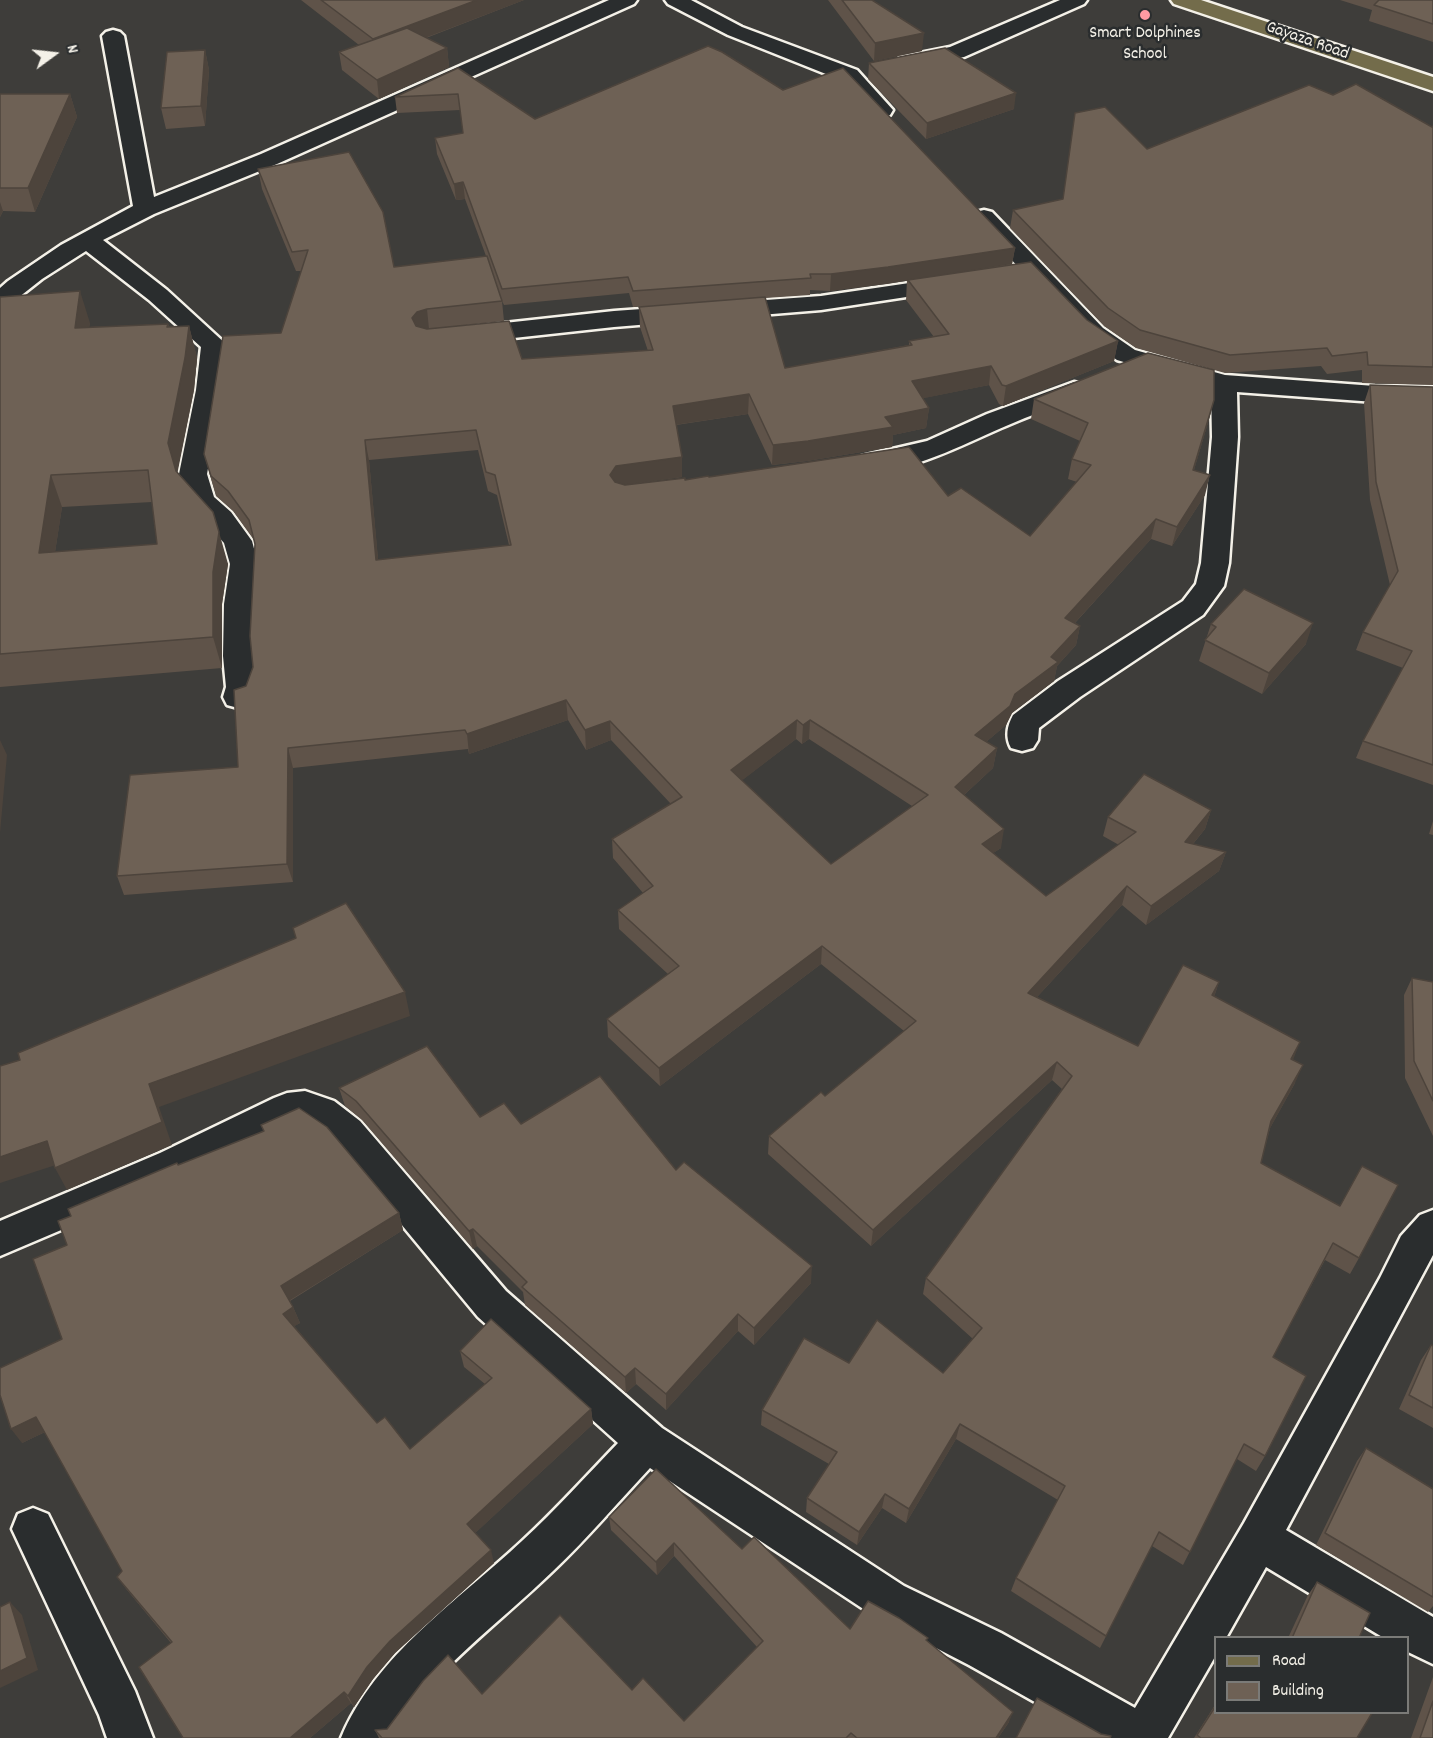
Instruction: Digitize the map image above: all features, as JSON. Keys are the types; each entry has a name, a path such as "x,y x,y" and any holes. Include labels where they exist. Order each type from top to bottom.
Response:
{"main road":[{"name":"Gayaza Road","path":"1181,0 1433,84"}],"street":[{"path":"0,300 26,278 87,240 144,210 252,166 439,81 627,0"},
{"path":"675,0 735,31 860,73 898,126"},
{"path":"892,66 956,52 1077,0"},
{"path":"114,36 144,210"},
{"path":"970,203 1024,273 1094,333 1126,355 1224,383 1364,394 1433,395"},
{"path":"87,240 158,295 214,345 209,390 193,474 201,501 221,519 238,542 244,564 239,604 238,656 241,687 238,697"},
{"path":"441,338 614,319 820,303 967,281"},
{"path":"848,466 889,460 937,447 996,420 1142,361"},
{"path":"1022,740 1024,723 1069,689 1193,608 1210,586 1215,563 1222,471 1224,383"},
{"path":"0,1239 173,1165 287,1109 304,1107 321,1112 347,1132 492,1304 647,1442 889,1601 985,1649 1143,1738 1258,1538 1394,1291 1415,1248 1433,1227"},
{"path":"364,1738 391,1696 447,1635 538,1556 647,1442"},
{"path":"33,1529 119,1707 130,1738"},
{"path":"1258,1538 1433,1642"}],"building":[{"path":"321,0 477,0 373,39"},
{"path":"842,0 872,0 924,33 875,43"},
{"path":"1379,0 1433,0 1433,24 1374,5"},
{"path":"407,28 447,48 377,80 339,52"},
{"path":"708,46 722,52 783,90 843,68 1015,248 888,267 831,274 810,274 811,278 633,291 628,277 502,289 463,182 454,184 435,138 463,133 458,94 395,97 458,68 535,119"},
{"path":"945,48 1016,93 927,123 869,63"},
{"path":"205,50 201,106 161,108 167,52"},
{"path":"1356,84 1433,126 1433,367 1368,365 1367,352 1332,356 1327,348 1230,355 1140,330 1108,308 1013,210 1063,199 1075,113 1105,107 1147,149 1309,85 1333,95"},
{"path":"0,94 70,94 28,188 0,188"},
{"path":"349,152 383,212 394,267 487,256 502,301 427,309 417,312 412,318 416,326 427,329 509,321 522,359 653,350 639,307 765,297 785,368 912,345 909,341 949,334 908,280 1031,262 1087,320 1118,341 1006,386 1002,385 991,366 912,381 929,408 885,417 893,427 808,441 773,445 749,394 673,406 682,457 616,466 610,475 615,482 625,485 709,477 909,447 948,496 961,488 1030,536 1091,465 1072,459 1088,423 1034,399 1148,353 1214,370 1214,400 1193,470 1210,475 1177,527 1156,519 1065,618 1080,626 1051,657 1058,662 1015,694 1010,706 975,735 997,748 955,787 1004,829 982,844 1046,896 1136,832 1108,817 1144,774 1211,810 1185,842 1226,852 1151,906 1127,886 1028,993 1138,1046 1183,965 1219,982 1212,995 1300,1042 1291,1059 1303,1065 1271,1121 1261,1163 1340,1206 1362,1166 1398,1185 1359,1258 1333,1243 1273,1357 1306,1376 1265,1456 1244,1444 1190,1552 1159,1532 1106,1636 1016,1578 1065,1486 960,1424 909,1509 885,1494 859,1532 807,1498 837,1452 762,1410 804,1338 849,1363 877,1320 943,1373 982,1328 926,1278 1072,1076 1057,1062 873,1230 769,1136 821,1092 825,1096 916,1021 822,946 659,1068 607,1019 679,966 618,910 653,886 612,839 682,797 610,721 585,730 566,700 467,734 465,730 288,748 287,864 117,876 130,775 238,767 234,690 246,686 253,667 250,636 255,544 249,520 228,491 211,476 204,454 223,336 281,333 308,250 292,252 258,169","holes":["476,430 486,472 495,475 511,545 376,560 365,440","797,720 803,725 810,720 928,795 831,864 731,770"]},
{"path":"80,291 75,328 168,324 167,327 189,326 168,443 176,471 213,512 219,532 213,572 213,637 0,654 0,297","holes":["148,470 157,544 39,553 51,475"]},
{"path":"1370,385 1433,387 1433,765 1363,741 1412,651 1363,632 1398,571 1376,482"},
{"path":"1244,589 1313,623 1269,673 1205,640 1216,627 1211,624"},
{"path":"346,903 405,992 149,1084 162,1122 55,1168 47,1141 0,1157 0,1066 20,1060 18,1053 296,938 293,928"},
{"path":"1412,978 1433,982 1433,1101 1414,1061"},
{"path":"427,1046 480,1117 504,1103 521,1124 600,1076 676,1170 684,1162 812,1266 754,1328 738,1314 666,1394 635,1368 625,1377 522,1287 527,1282 473,1229 469,1231 356,1101 339,1088"},
{"path":"299,1108 327,1127 399,1213 281,1286 293,1307 283,1314 377,1423 385,1417 410,1449 492,1378 460,1351 491,1319 591,1409 467,1524 491,1550 390,1641 367,1667 348,1696 344,1692 290,1738 183,1738 139,1667 172,1642 117,1577 122,1571 36,1417 11,1429 0,1395 0,1368 62,1339 33,1259 67,1245 58,1221 71,1216 68,1209 177,1163 178,1165 264,1131 261,1125"},
{"path":"1431,1345 1433,1346 1433,1408 1409,1395"},
{"path":"1366,1448 1433,1489 1433,1597 1325,1533"},
{"path":"656,1469 742,1549 754,1537 850,1629 868,1601 899,1618 928,1638 926,1640 1013,1712 996,1738 857,1738 851,1733 846,1738 382,1738 375,1730 387,1729 423,1681 448,1655 482,1694 560,1615 632,1690 643,1678 684,1721 763,1641 674,1543 656,1562 609,1517"},
{"path":"1317,1582 1370,1613 1360,1636 1293,1636"},
{"path":"10,1602 27,1658 0,1671 0,1607"},
{"path":"1037,1698 1101,1734 1111,1736 1110,1738 1016,1738"},
{"path":"1433,1701 1433,1738 1420,1738"},
{"path":"1214,1709 1214,1714 1371,1714 1357,1738 1201,1738 1197,1735"}],"place":[{"name":"Smart Dolphines School","path":"1145,15"}]}
